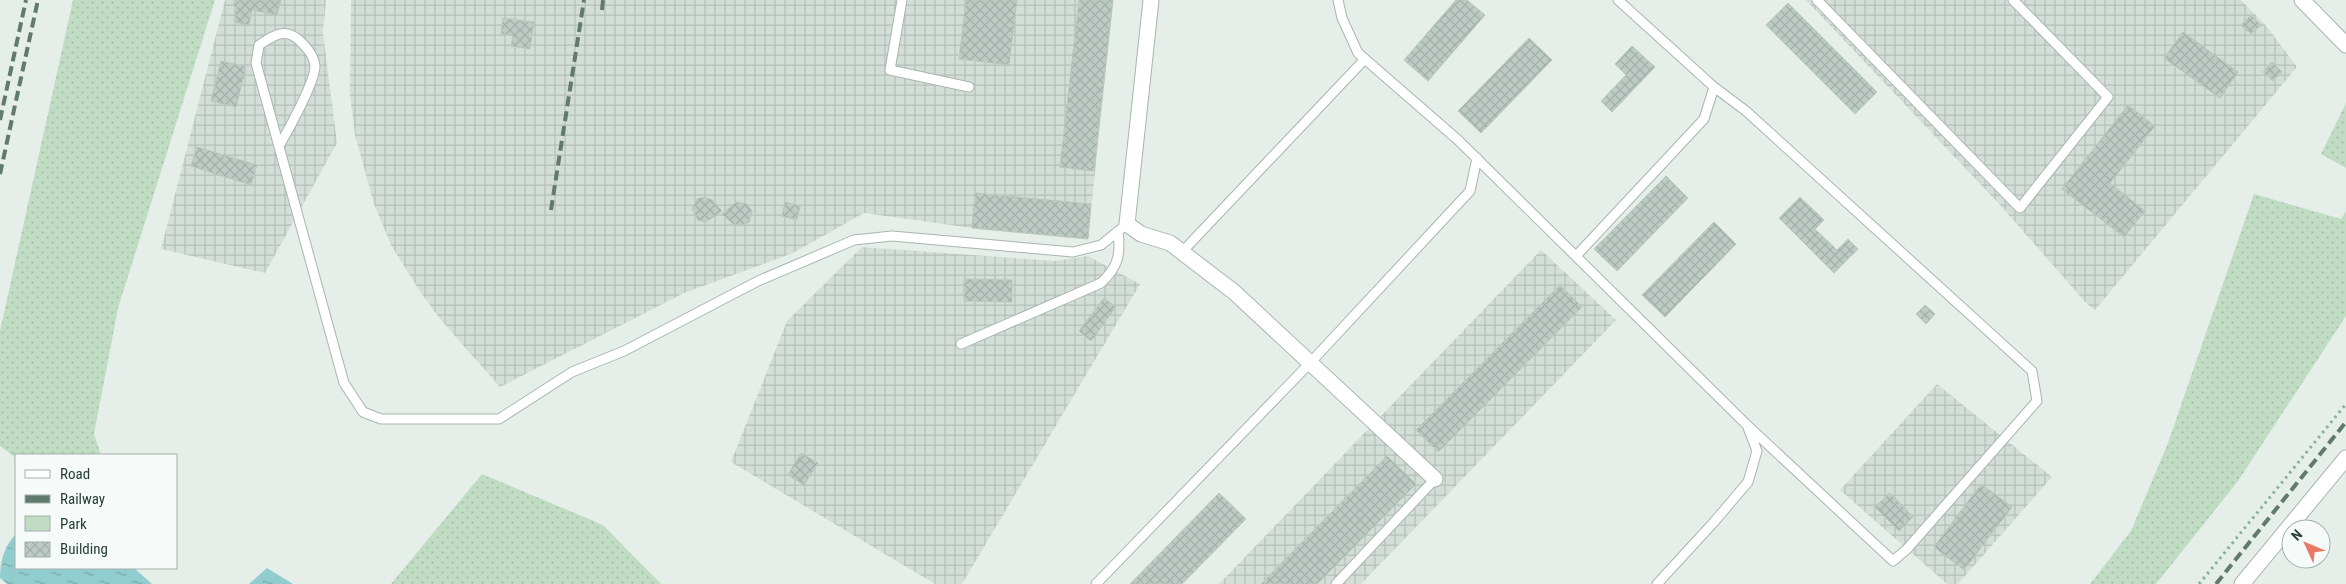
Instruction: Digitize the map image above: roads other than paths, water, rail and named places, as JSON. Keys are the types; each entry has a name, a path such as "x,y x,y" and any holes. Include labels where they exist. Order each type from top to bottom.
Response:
{"street":[{"path":"1151,0 1122,228 1170,243 1234,292 1435,479"},
{"path":"2302,0 2346,46"},
{"path":"2242,584 2346,458"}],"lane":[{"path":"902,0 890,70 969,87"},
{"path":"1338,0 1342,18 1358,53 1476,158 1747,425 1893,561 1907,549 2037,401 2032,371 1746,111 1714,87 1618,0"},
{"path":"1817,0 2020,208 2108,97 2013,0"},
{"path":"279,146 297,113 315,66 309,50 292,35 277,33 258,45 256,64 344,383 363,412 381,419 500,419 572,372 624,351 758,281 854,240 892,236 1073,252 1101,246 1122,228"},
{"path":"1182,252 1365,59"},
{"path":"1576,256 1704,119 1714,87"},
{"path":"1096,584 1310,363 1470,191 1476,158"},
{"path":"961,344 1101,282 1114,270 1120,247 1122,228"},
{"path":"1657,584 1748,482 1757,451 1747,425"},
{"path":"1336,584 1435,479"}],"water":[{"path":"15,535 15,569 135,569 152,584 7,584 0,578 1,566 6,549"},
{"path":"267,568 293,584 249,584"}],"railway":[{"path":"0,120 26,0"},
{"path":"0,174 38,0"},
{"path":"551,210 584,0"},
{"path":"602,10 603,0"},
{"path":"2216,584 2346,422"}]}
